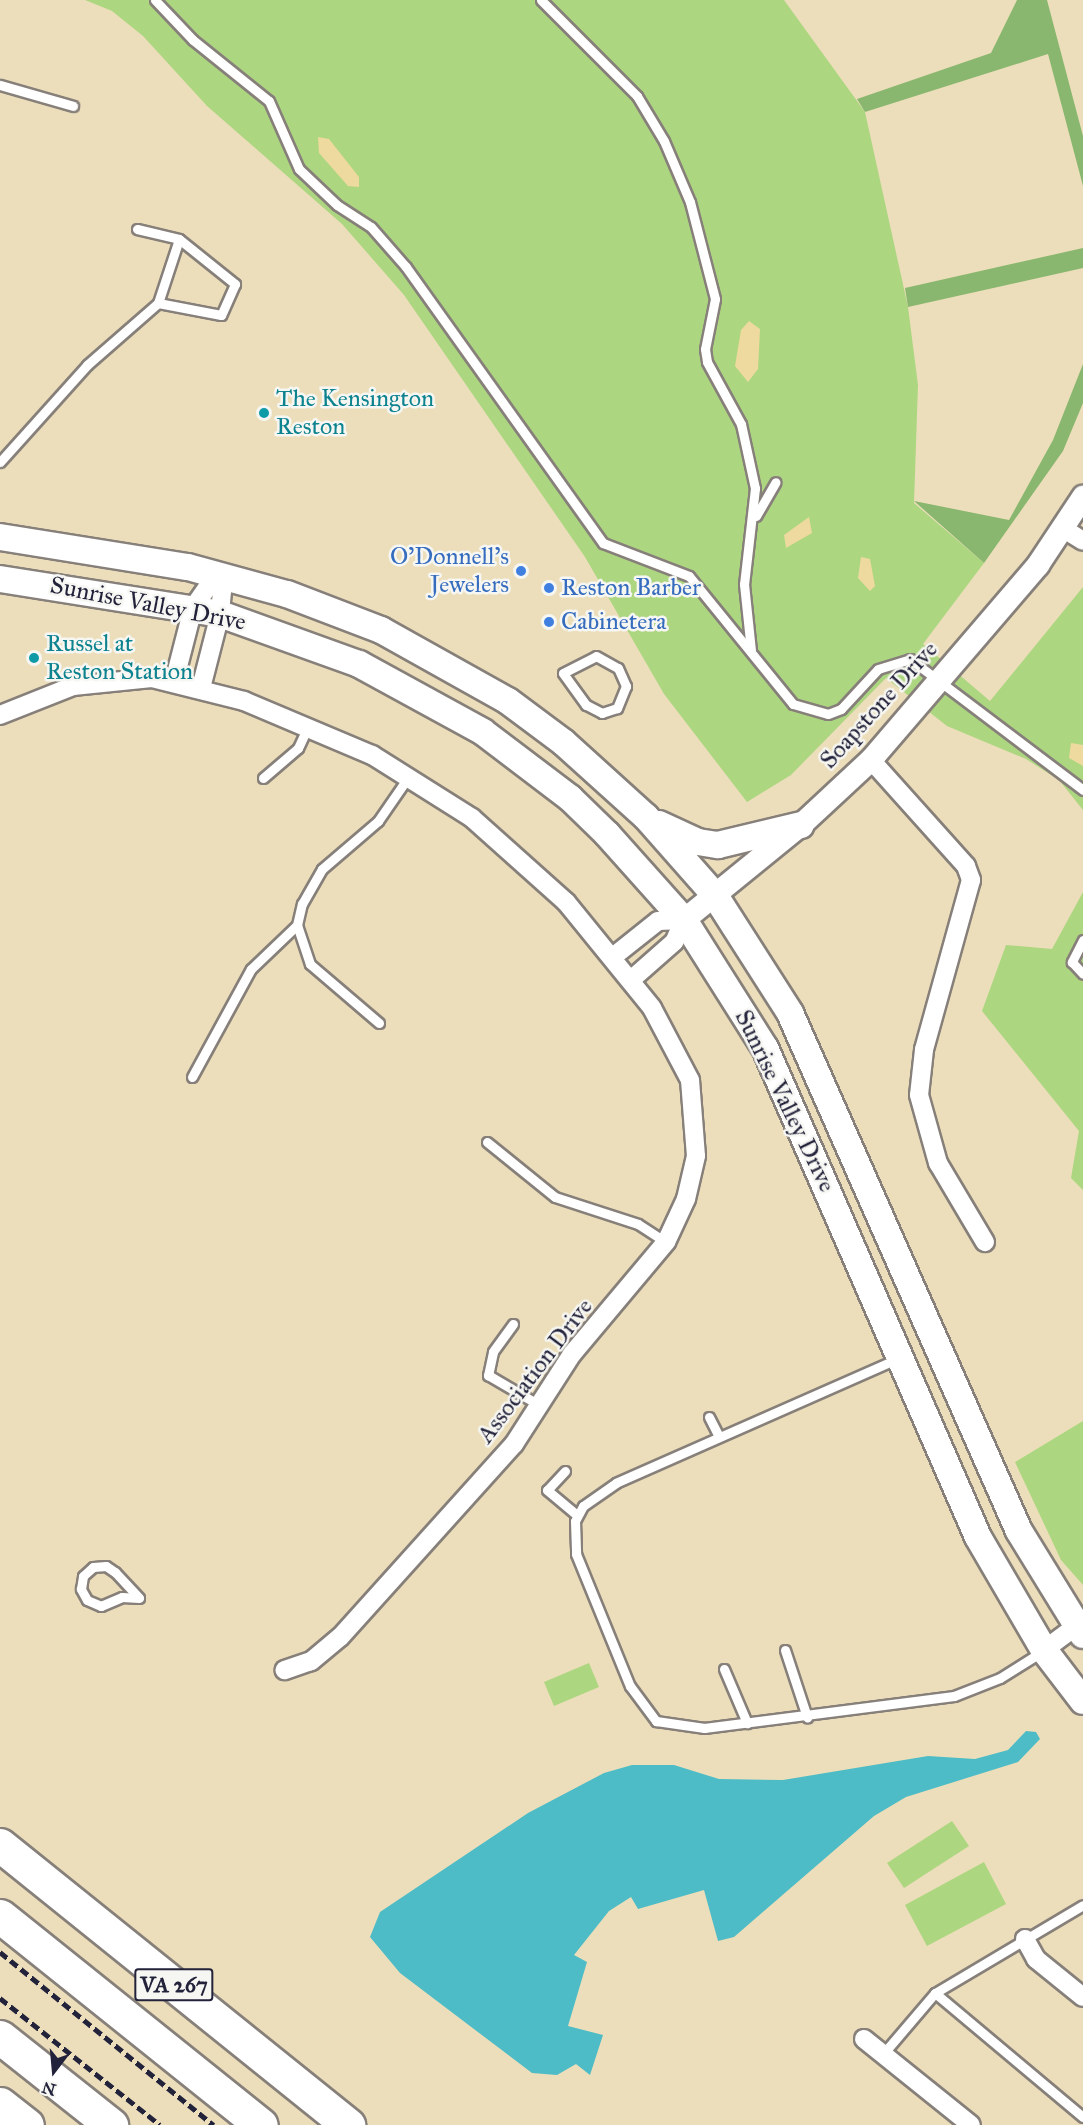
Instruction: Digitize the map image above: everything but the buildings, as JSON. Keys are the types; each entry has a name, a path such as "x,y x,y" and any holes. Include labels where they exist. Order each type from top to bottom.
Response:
{"highway":[{"name":"VA 267","path":"0,1845 348,2125"},
{"path":"0,1916 261,2125"},
{"path":"0,2037 111,2125"},
{"path":"0,2104 27,2125"}],"main road":[{"name":"Sunrise Valley Drive","path":"0,537 216,574 344,615 459,670 563,742 646,817 714,894 808,1047 1011,1513 1081,1628"},
{"name":"Sunrise Valley Drive","path":"0,579 220,614 359,664 483,732 570,798 684,920 765,1048 985,1552 1044,1650 1083,1701"},
{"path":"646,817 698,843 718,845 801,825"}],"street":[{"name":"Soapstone Drive","path":"684,920 801,825 871,760 1064,529 1083,498"},
{"path":"1064,529 1083,541"},
{"path":"174,682 193,608 216,574"},
{"path":"201,688 220,614 222,591 216,574"},
{"name":"Association Drive","path":"0,715 73,686 107,680 174,682 201,688 309,726 409,776 512,851 614,956 632,979 679,1053 696,1112 690,1184 666,1242 572,1354 541,1406 514,1444 340,1637 311,1661 285,1670"},
{"path":"871,760 966,866 971,880 924,1050 919,1095 931,1148 985,1242"},
{"path":"614,956 658,921 684,920 674,942 632,979"},
{"path":"1044,1650 1081,1628"},
{"path":"1025,1939 1036,1959 1083,1997"},
{"path":"864,2039 971,2125"}],"lane":[{"path":"155,0 193,40 269,102 299,169 337,205 371,227 406,267 591,531 603,543 689,576 751,651 777,692 793,704 828,714 894,660 916,662 1083,790"},
{"path":"541,0 623,78 678,170 716,299 705,348 707,362 741,424 756,516 744,584 751,651"},
{"path":"0,85 73,106"},
{"path":"138,229 179,239 235,284 221,315 158,303"},
{"path":"0,462 87,365 158,303 179,239"},
{"path":"756,516 776,482"},
{"path":"603,656 624,678 622,702 609,711 594,711 563,673 603,656"},
{"path":"263,778 298,748 309,726"},
{"path":"379,1023 310,964 297,925 302,904 322,869 378,821 409,776"},
{"path":"192,1077 251,969 297,925"},
{"path":"1083,940 1072,962 1083,974"},
{"path":"487,1142 555,1197 638,1224 666,1242"},
{"path":"513,1324 493,1352 488,1375 541,1406"},
{"path":"901,1358 615,1483 577,1515 575,1547 583,1576 647,1713 682,1728 807,1717 967,1693 1044,1650"},
{"path":"710,1417 719,1437"},
{"path":"565,1471 547,1490 577,1515"},
{"path":"106,1566 139,1598 95,1605 83,1595 82,1578 91,1568 106,1566"},
{"path":"784,1650 807,1717"},
{"path":"724,1669 747,1723"},
{"path":"883,2054 935,1993 1083,1905"},
{"path":"935,1993 1083,2117"}],"green space":[{"path":"85,0 784,0 865,112 908,307 918,385 914,503 984,563 923,644 990,701 1083,587 1083,810 1059,780 1026,759 947,726 886,678 791,775 747,802 664,694 585,557 404,295 342,224 207,106 143,36 112,11"},
{"path":"1017,0 1047,0 1083,136 1083,186 1048,54 865,112 857,99 991,53"},
{"path":"1083,248 1083,268 908,307 905,288"},
{"path":"1083,364 1083,403 1063,451 984,563 914,501 1009,520 1053,440"},
{"path":"1083,892 1083,1190 1071,1178 1079,1131 982,1011 1006,945 1052,949"},
{"path":"1083,1421 1083,1585 1061,1560 1015,1462"},
{"path":"589,1663 599,1687 554,1706 544,1682"},
{"path":"952,1821 969,1846 904,1888 887,1863"},
{"path":"984,1862 1006,1904 927,1946 905,1905"}],"sand":[{"path":"318,137 329,139 359,177 359,187 348,186 319,153"},
{"path":"749,321 760,329 758,369 748,382 735,366 741,330"},
{"path":"809,517 812,533 786,548 784,535"},
{"path":"861,557 870,559 875,586 870,591 858,578"},
{"path":"1071,743 1083,745 1083,766 1069,758"}],"water":[{"path":"1026,1731 1036,1732 1040,1739 1018,1762 906,1797 874,1816 734,1937 718,1941 704,1890 638,1909 631,1897 609,1911 574,1955 587,1962 568,2026 603,2035 590,2075 576,2064 557,2075 532,2073 400,1973 370,1937 380,1912 528,1813 604,1773 632,1765 674,1765 719,1779 783,1780 928,1756 975,1759 1008,1750"}],"railway":[{"path":"0,1952 214,2125"},
{"path":"0,1998 160,2125"}],"place":[{"name":"The Kensington Reston","path":"264,413"},
{"name":"O'Donnell's Jewelers","path":"521,571"},
{"name":"Reston Barber","path":"549,588"},
{"name":"Cabinetera","path":"549,622"},
{"name":"Russel at Reston Station","path":"34,658"}]}
